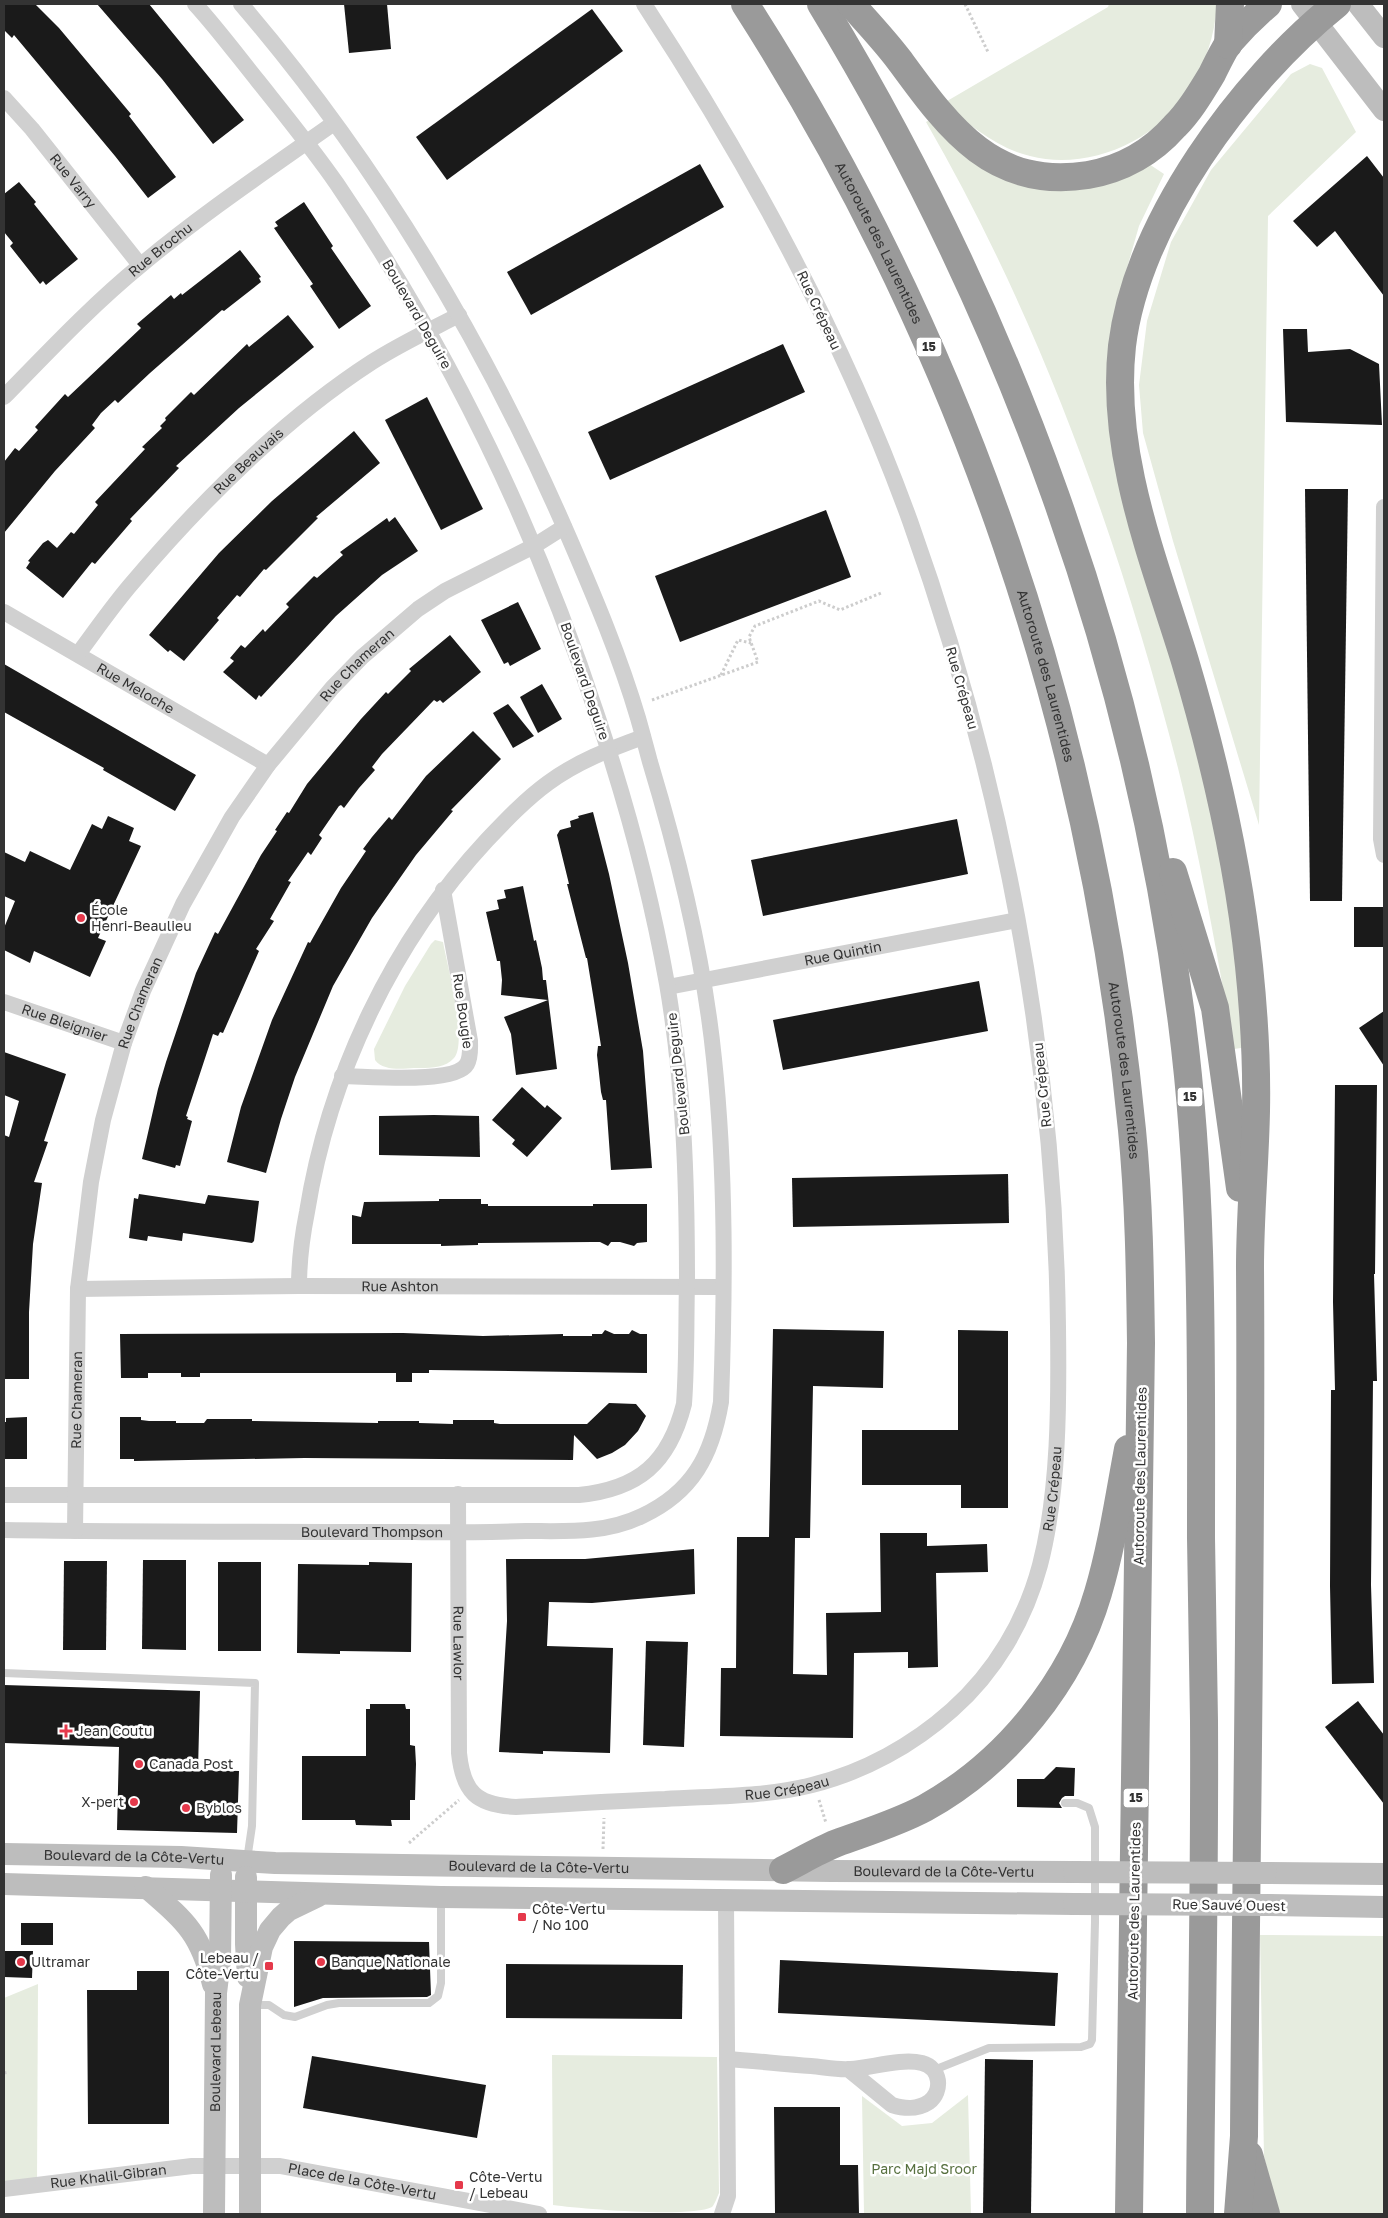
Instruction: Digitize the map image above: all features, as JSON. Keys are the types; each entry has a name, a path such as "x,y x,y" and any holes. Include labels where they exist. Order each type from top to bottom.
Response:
{"highway":[{"name":"Autoroute des Laurentides","path":"745,4 828,141 890,260 913,310 988,492 1013,562 1048,675 1071,761 1096,881 1111,966 1125,1067 1139,1228 1141,1381 1129,2214"},
{"name":"15","path":"821,4 902,146 953,245 996,338 1056,494 1109,663 1134,758 1164,902 1182,1025 1196,1159 1202,1315 1204,1725 1200,2214"},
{"path":"851,4 899,60 935,109 966,143 1002,164 1042,176 1077,176 1101,172 1124,165 1152,148 1183,118 1198,97 1228,45 1268,4"},
{"path":"1228,45 1230,4"},
{"path":"1238,2214 1244,2136 1252,1390 1250,1259 1256,1063 1249,964 1237,875 1213,761 1131,478 1122,417 1121,370 1124,337 1139,278 1154,239 1176,195 1204,151 1292,42 1308,12 1337,4"},
{"path":"1109,663 1215,1008 1250,1259"},
{"path":"783,1870 838,1843 908,1817 943,1798 994,1758 1033,1716 1072,1656 1098,1594 1141,1381"},
{"path":"1244,2136 1266,2214"}],"main road":[{"path":"1358,4 1384,37"},
{"path":"1308,12 1384,110"},
{"name":"Boulevard de la Côte-Vertu","path":"4,1854 403,1865 783,1870 1384,1874"},
{"name":"Boulevard Lebeau","path":"214,2214 216,1993 220,1960 222,1859"},
{"path":"247,1861 246,1944 250,2006 250,2214"},
{"path":"4,1884 441,1897 726,1900"},
{"path":"146,1887 175,1912 192,1930 207,1959 216,1993"},
{"path":"250,2006 262,1947 270,1930 289,1910 321,1894"},
{"name":"Rue Sauvé Ouest","path":"726,1900 1384,1907"}],"street":[{"name":"Boulevard Deguire","path":"195,4 307,142 380,251 428,331 481,430 534,546 579,659 642,866 668,987 684,1118 687,1192 684,1404 678,1426 665,1451 651,1468 635,1480 596,1493 458,1494"},
{"path":"241,4 299,75 334,123 412,236 459,315 523,436 564,527 614,650 662,802 681,877 702,981 714,1056 720,1129 722,1287"},
{"name":"Rue Crépeau","path":"464,1795 476,1797 487,1803 502,1807 516,1807 721,1796 783,1790 814,1784 860,1768 892,1753 923,1734 955,1707 978,1684 1004,1650 1022,1615 1039,1567 1048,1519 1054,1461 1058,1370 1058,1287 1044,1104 1035,1020 1017,920 981,755 946,630 910,520 873,428 798,266 748,172 688,71 644,4"},
{"name":"Rue Varry","path":"4,98 32,129 140,265"},
{"name":"Rue Brochu","path":"4,397 60,339 140,265 232,194 334,123"},
{"name":"Rue Beauvais","path":"78,654 132,583 190,520 245,465 290,424 372,362 459,315"},
{"path":"1384,506 1384,661 1380,839 1384,855"},
{"name":"Rue Chameran","path":"75,1531 78,1289 91,1182 103,1120 124,1043 143,991 183,904 232,817 268,765 332,688 391,630 418,609 445,591 534,546 564,527"},
{"name":"Rue Meloche","path":"4,612 268,765"},
{"path":"299,1286 299,1260 312,1181 342,1076 367,1018 401,956 443,890 494,833 529,799 548,783 608,750 643,737"},
{"name":"Rue Bougie","path":"342,1076 431,1078 455,1073 467,1064 470,1054 470,1041 443,890"},
{"name":"Rue Quintin","path":"668,987 1017,920"},
{"name":"Rue Bleignier","path":"4,1002 124,1043"},
{"name":"Rue Ashton","path":"78,1289 299,1286 722,1287"},
{"name":"Boulevard Thompson","path":"4,1530 456,1533 585,1530 614,1526 640,1517 672,1498 698,1470 709,1452 717,1428 721,1402 722,1287"},
{"path":"4,1494 458,1494"},
{"name":"Rue Lawlor","path":"458,1494 456,1533 459,1753 464,1795"},
{"path":"722,2214 728,2196 726,1900"},
{"path":"727,2059 848,2069 911,2062 924,2063 934,2070 938,2080 936,2096 927,2103 908,2109 892,2105 848,2069"},
{"name":"Place de la Côte-Vertu","path":"214,2165 280,2166 538,2214"},
{"name":"Rue Khalil-Gibran","path":"4,2189 155,2170 214,2165"}],"lane":[{"path":"4,1673 255,1683 252,1826 247,1861"},
{"path":"934,2070 989,2048 1081,2047 1090,2044 1092,2040 1095,1827 1090,1808 1085,1805 1065,1803"},
{"path":"250,2006 269,2005 284,2015 295,2017 327,2005 339,2003 429,2003 438,1996 441,1983 441,1897"}],"path":[{"path":"964,4 988,52"},
{"path":"650,692 653,701 758,662 749,637 755,626 819,602 840,610 880,593"},
{"path":"720,676 738,640 751,643"},
{"path":"404,1848 464,1795"},
{"path":"820,1801 826,1827"},
{"path":"603,1852 604,1820"},
{"path":"4,2074 9,2072"}],"green space":[{"path":"1109,4 1217,4 1208,50 1193,83 1173,110 1157,126 1138,138 1096,156 1052,160 1030,156 1006,147 973,127 942,104 1108,7"},
{"path":"1310,64 1322,68 1356,132 1268,216 1259,825 1173,541 1143,433 1139,385 1147,321 1171,242 1211,170 1291,74"},
{"path":"933,118 983,166 1146,162 1164,174 1139,226 1117,303 1112,339 1212,784 1248,1047 1234,1049 1215,943 1178,768 1130,600 1103,518 1074,436 1006,276 968,198 926,122"},
{"path":"435,940 443,942 452,984 458,1021 458,1050 450,1062 430,1068 398,1069 378,1064 375,1060 374,1049 405,986"},
{"path":"1260,1935 1384,1936 1384,2214 1279,2214 1276,2208 1264,2156"},
{"path":"38,1984 37,2184 4,2189 4,1998"},
{"path":"552,2055 717,2057 719,2193 712,2207 683,2212 661,2212 587,2209 553,2205"},
{"name":"Parc Majd Sroor","path":"968,2095 971,2214 864,2214 862,2096 902,2126 932,2123"}],"building":[{"path":"4,4 35,4 59,28 131,114 129,116 176,177 148,198 14,35 12,38 4,30"},
{"path":"97,4 149,4 244,120 213,144 162,79"},
{"path":"344,4 387,4 391,49 349,53"},
{"path":"592,9 623,51 447,180 416,137"},
{"path":"1367,156 1384,178 1384,296 1335,231 1317,247 1293,221"},
{"path":"700,164 724,207 531,315 507,272"},
{"path":"19,182 78,259 46,285 43,281 40,284 10,246 13,243 4,232 4,194"},
{"path":"304,202 333,246 331,248 371,306 339,329 310,286 313,284 274,228 278,226 275,222"},
{"path":"240,250 261,277 259,278 261,282 224,311 222,310 118,403 115,400 101,413 92,425 95,428 55,471 4,533 4,462 15,448 19,451 38,430 35,427 65,394 68,397 141,328 137,324 171,295 174,299 181,293 182,295"},
{"path":"288,315 314,347 239,408 176,466 179,468 130,519 132,521 95,564 92,562 63,598 26,568 30,562 28,561 43,543 48,540 57,548 71,532 74,534 98,505 95,502 145,449 142,447 162,428 160,426 166,420 165,418 191,392 194,395 247,344 249,347"},
{"path":"1283,329 1307,329 1308,352 1350,349 1379,364 1382,425 1286,422"},
{"path":"783,344 805,392 610,480 588,432"},
{"path":"427,397 483,509 441,530 385,420"},
{"path":"354,431 380,463 316,517 318,518 266,570 264,569 240,597 237,595 217,618 219,620 184,661 170,650 168,652 149,635 219,553 272,501"},
{"path":"1305,489 1348,489 1342,901 1310,901"},
{"path":"826,510 851,577 680,642 655,576"},
{"path":"395,517 418,551 382,575 336,616 261,697 259,695 256,700 223,672 234,661 230,658 241,645 245,648 263,629 265,632 289,607 286,604 314,576 317,578 343,555 340,552 387,518 389,522"},
{"path":"518,602 541,649 510,666 508,662 504,664 481,620"},
{"path":"450,635 481,672 443,703 440,700 437,702 434,700 382,754 372,767 375,770 344,808 341,805 339,806 319,835 322,838 311,855 308,852 288,881 291,882 270,919 274,921 256,949 259,951 223,1033 220,1032 218,1036 213,1034 186,1116 188,1117 187,1119 192,1121 180,1166 176,1165 175,1168 142,1159 166,1062 196,973 215,932 218,934 261,855 277,831 275,830 287,812 289,813 307,784 386,692 388,694 411,671 409,669"},
{"path":"4,664 196,775 175,811 103,770 104,768 4,712"},
{"path":"542,684 562,719 538,733 520,697"},
{"path":"508,704 534,736 513,748 493,713"},
{"path":"473,731 501,759 451,810 453,811 416,855 372,918 333,986 295,1077 266,1173 227,1162 241,1107 272,1020 308,942 310,943 341,888 366,851 363,849 372,837 389,817 392,820 426,776"},
{"path":"593,812 609,874 628,963 643,1051 652,1168 611,1170 606,1100 603,1100 601,1092 597,1055 598,1046 601,1046 594,1001 587,958 567,884 569,884 557,835 560,830 571,827 570,821 579,818 578,816"},
{"path":"108,816 134,828 129,841 141,846 98,938 106,941 90,977 34,951 30,963 4,950 4,928 15,901 4,896 4,852 25,862 30,851 70,870 92,824 102,829"},
{"path":"957,819 968,874 763,916 751,860"},
{"path":"523,886 534,941 536,940 542,968 543,980 546,980 557,1069 516,1075 511,1034 504,1017 548,1000 501,995 500,961 497,961 486,912 499,909 497,900 506,898 504,890"},
{"path":"1354,907 1384,907 1384,947 1354,947"},
{"path":"979,981 988,1031 783,1070 773,1020"},
{"path":"1384,1011 1384,1066 1359,1028"},
{"path":"4,1052 66,1074 44,1141 48,1142 34,1182 42,1183 33,1244 29,1312 29,1379 4,1379 4,1135 9,1137 19,1101 4,1095"},
{"path":"1335,1085 1377,1085 1374,1274 1377,1381 1373,1381 1371,1585 1374,1683 1332,1684 1330,1586 1331,1390 1335,1390 1333,1302"},
{"path":"522,1087 545,1108 547,1105 562,1118 527,1157 512,1144 515,1140 492,1120"},
{"path":"379,1116 479,1116 480,1157 379,1155"},
{"path":"1008,1174 1009,1223 793,1227 792,1178"},
{"path":"139,1194 205,1204 208,1195 259,1201 254,1241 252,1243 183,1233 182,1241 148,1236 147,1241 129,1238 134,1198 138,1199"},
{"path":"439,1199 481,1199 481,1204 488,1204 488,1206 647,1204 647,1242 637,1243 634,1246 620,1242 611,1242 608,1246 600,1242 478,1243 478,1245 441,1246 441,1244 352,1244 352,1215 361,1217 364,1202 439,1201"},
{"path":"773,1329 884,1331 883,1388 813,1386 810,1538 795,1538 793,1674 827,1675 826,1613 881,1612 880,1533 927,1533 927,1546 987,1544 988,1572 936,1573 938,1667 908,1668 908,1652 854,1653 853,1738 720,1736 721,1668 736,1668 737,1537 769,1537"},
{"path":"605,1330 614,1334 629,1334 632,1330 640,1334 647,1334 647,1373 429,1370 429,1373 412,1373 412,1382 396,1382 396,1373 200,1373 200,1377 181,1377 181,1373 148,1373 148,1378 121,1378 120,1334 403,1333 483,1336 563,1334 563,1336 592,1336 592,1334 602,1334"},
{"path":"958,1330 1008,1331 1008,1508 961,1508 961,1485 862,1485 862,1430 958,1430"},
{"path":"609,1403 636,1404 646,1416 638,1431 625,1445 597,1459 574,1435 573,1460 305,1458 134,1461 134,1459 120,1459 120,1417 141,1417 141,1420 176,1421 176,1423 204,1423 207,1419 252,1419 252,1421 378,1423 378,1421 419,1421 419,1423 453,1424 453,1420 494,1420 494,1423 500,1424 587,1424"},
{"path":"27,1417 27,1459 4,1459 4,1422 6,1422 6,1418"},
{"path":"694,1549 695,1594 592,1603 549,1602 547,1646 613,1648 610,1753 543,1751 543,1754 499,1752 507,1621 506,1559 585,1559"},
{"path":"143,1560 186,1560 186,1650 142,1649"},
{"path":"64,1561 107,1561 106,1650 63,1650"},
{"path":"218,1562 261,1562 261,1651 218,1651"},
{"path":"369,1562 412,1563 411,1652 340,1651 340,1654 297,1653 298,1564 369,1565"},
{"path":"646,1641 688,1642 684,1747 643,1745"},
{"name":"Canada Post","path":"4,1685 200,1691 198,1770 239,1771 237,1833 117,1830 119,1747 4,1743"},
{"path":"1358,1701 1384,1735 1384,1804 1325,1727"},
{"path":"370,1704 405,1704 406,1709 410,1709 410,1745 415,1746 416,1764 415,1800 410,1800 410,1820 391,1820 392,1826 356,1825 355,1820 302,1820 302,1756 366,1756 366,1709 370,1709"},
{"path":"1056,1767 1075,1768 1074,1796 1062,1798 1059,1803 1062,1808 1017,1807 1017,1779 1044,1779"},
{"path":"21,1923 53,1923 53,1945 21,1945"},
{"path":"294,1941 429,1942 431,1995 427,1997 323,1998 294,2007"},
{"path":"4,1951 33,1951 32,1978 4,1977"},
{"path":"780,1960 1058,1973 1055,2026 778,2013"},
{"path":"506,1964 683,1965 682,2019 506,2018"},
{"path":"137,1971 169,1971 169,2124 88,2124 87,1990 137,1990"},
{"path":"312,2056 486,2085 477,2138 303,2108"},
{"path":"985,2059 1033,2060 1031,2214 983,2214"},
{"path":"774,2107 840,2107 840,2165 858,2165 859,2214 775,2214"}],"place":[{"name":"École Henri-Beaulieu","path":"81,918"},
{"name":"Jean Coutu","path":"66,1731"},
{"name":"Canada Post","path":"139,1764"},
{"name":"X-pert","path":"134,1802"},
{"name":"Byblos","path":"186,1808"},
{"name":"Côte-Vertu / No 100","path":"522,1917"},
{"name":"Ultramar","path":"21,1962"},
{"name":"Banque Nationale","path":"321,1962"},
{"name":"Lebeau / Côte-Vertu","path":"269,1966"},
{"name":"Côte-Vertu / Lebeau","path":"459,2185"}]}
